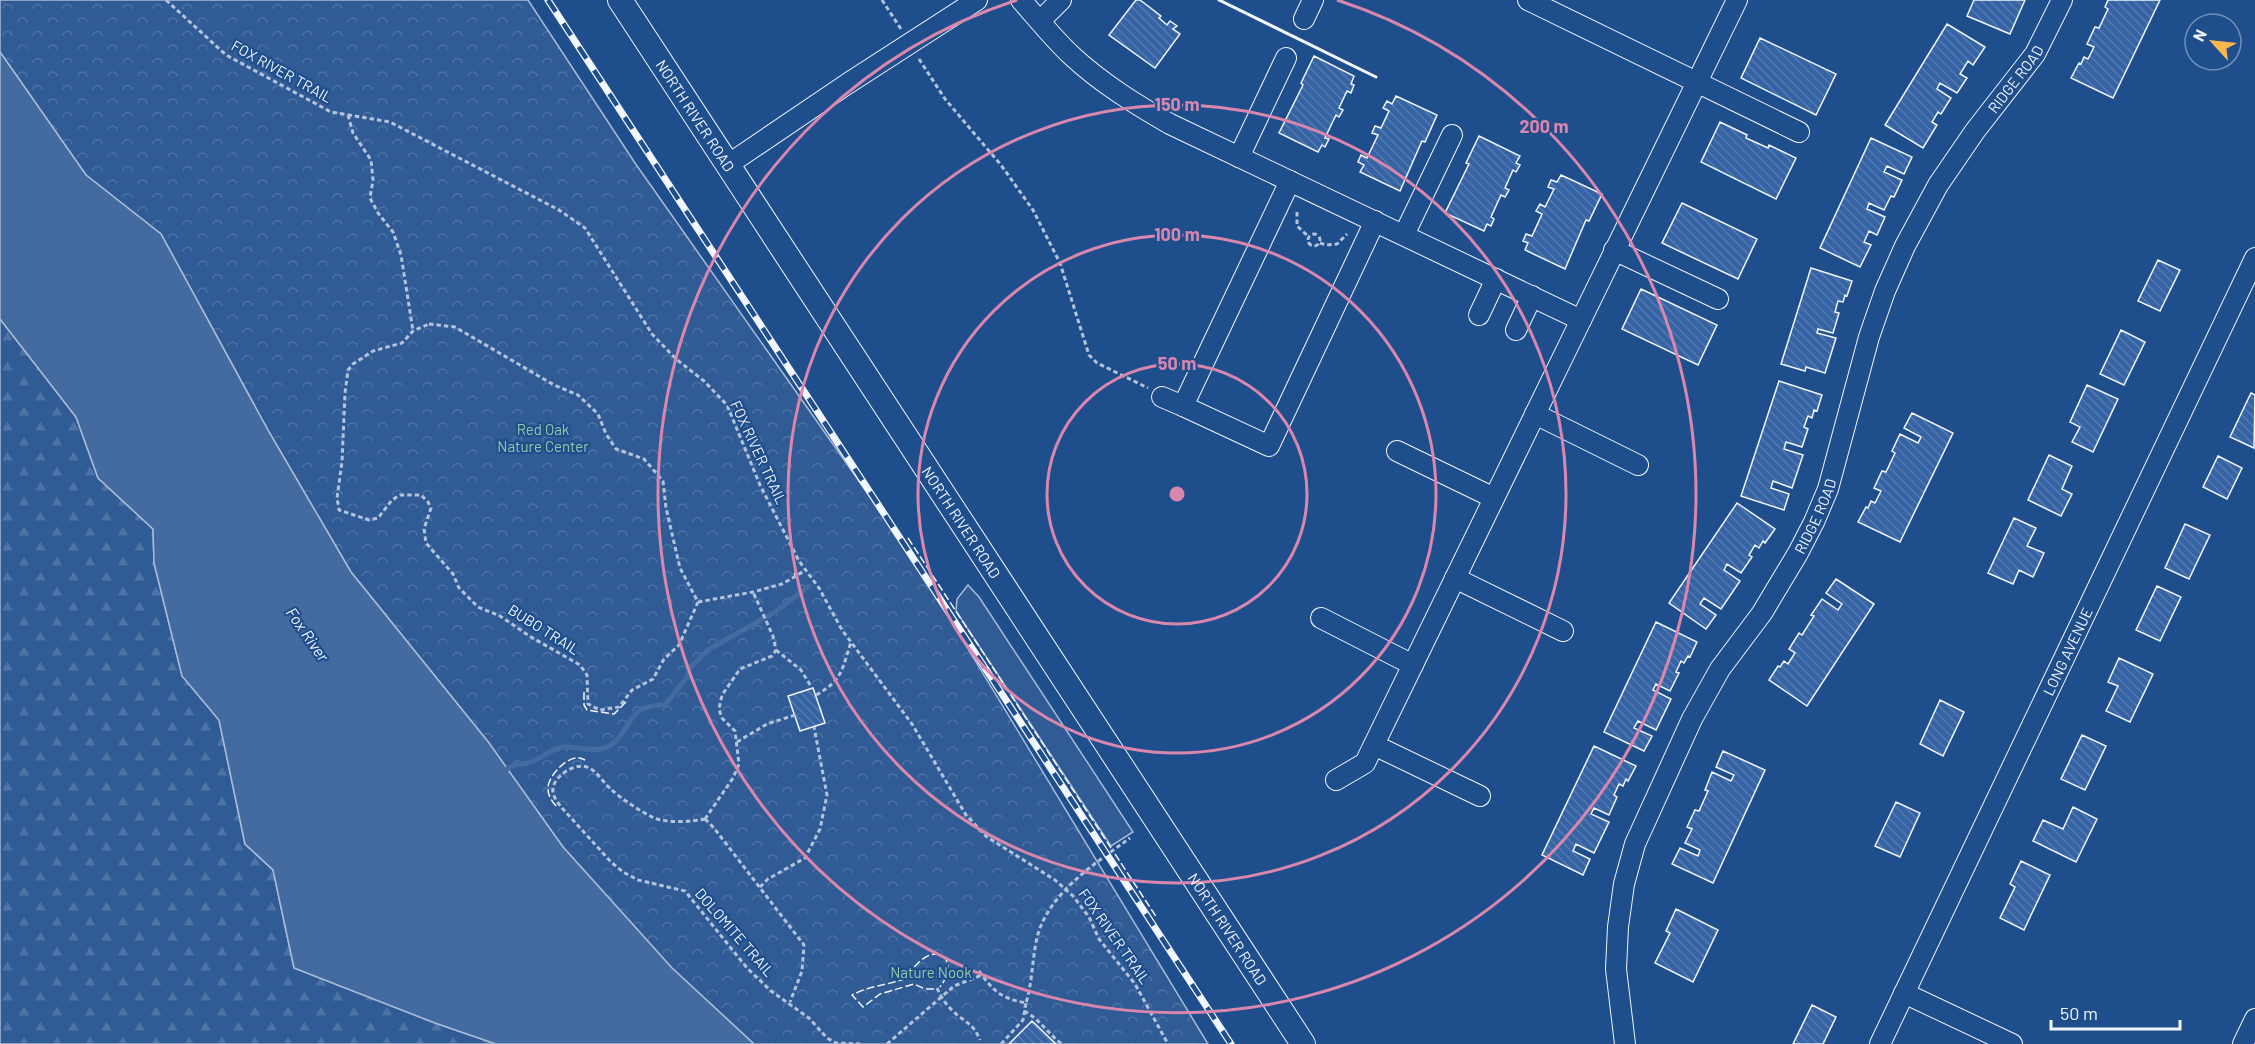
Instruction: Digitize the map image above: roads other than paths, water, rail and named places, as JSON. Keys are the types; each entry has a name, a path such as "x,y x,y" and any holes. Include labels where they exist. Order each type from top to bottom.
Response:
{"main road":[{"name":"NORTH RIVER ROAD","path":"620,0 1303,1044"}],"street":[{"path":"729,164 977,0"},
{"path":"1021,0 1070,54 1098,78 1170,124 1581,320"},
{"path":"1040,21 1061,0"},
{"path":"1304,19 1313,0"},
{"path":"1528,0 1799,132"},
{"path":"1336,780 1365,763 1737,0"},
{"name":"RIDGE ROAD","path":"1625,1044 1616,969 1618,927 1624,884 1635,844 1703,699 1720,669 1762,613 1814,522 1828,489 1869,337 1885,291 1905,246 1938,185 1975,131 2035,54 2062,0"},
{"path":"1239,157 1286,57"},
{"path":"1404,235 1452,135"},
{"path":"1183,406 1290,181"},
{"path":"1162,397 1269,446 1375,221"},
{"path":"1614,250 1718,299"},
{"name":"LONG AVENUE","path":"1880,1044 2255,258"},
{"path":"1479,315 1496,279"},
{"path":"1516,330 1532,296"},
{"path":"1535,414 1638,465"},
{"path":"1397,452 1494,498"},
{"path":"1455,578 1563,631"},
{"path":"1321,618 1413,665"},
{"path":"1374,745 1480,796"},
{"path":"1904,993 2012,1044"},
{"path":"2243,1044 2255,1019"}],"water":[{"name":"Fox River","path":"0,52 86,175 161,234 269,432 351,572 489,743 563,847 672,968 754,1044 496,1044 435,1023 294,968 273,870 245,844 219,720 182,676 154,563 153,529 98,478 76,417 0,319"}],"waterway":[{"path":"507,769 528,763 563,747 590,750 605,748 614,743 642,709 665,705 688,676 688,670 708,650 775,612 809,586"}],"railway":[{"path":"548,0 1231,1044"}],"park label":[{"name":"Red Oak Nature Center","path":"543,438"},
{"name":"Nature Nook","path":"931,972"}]}
